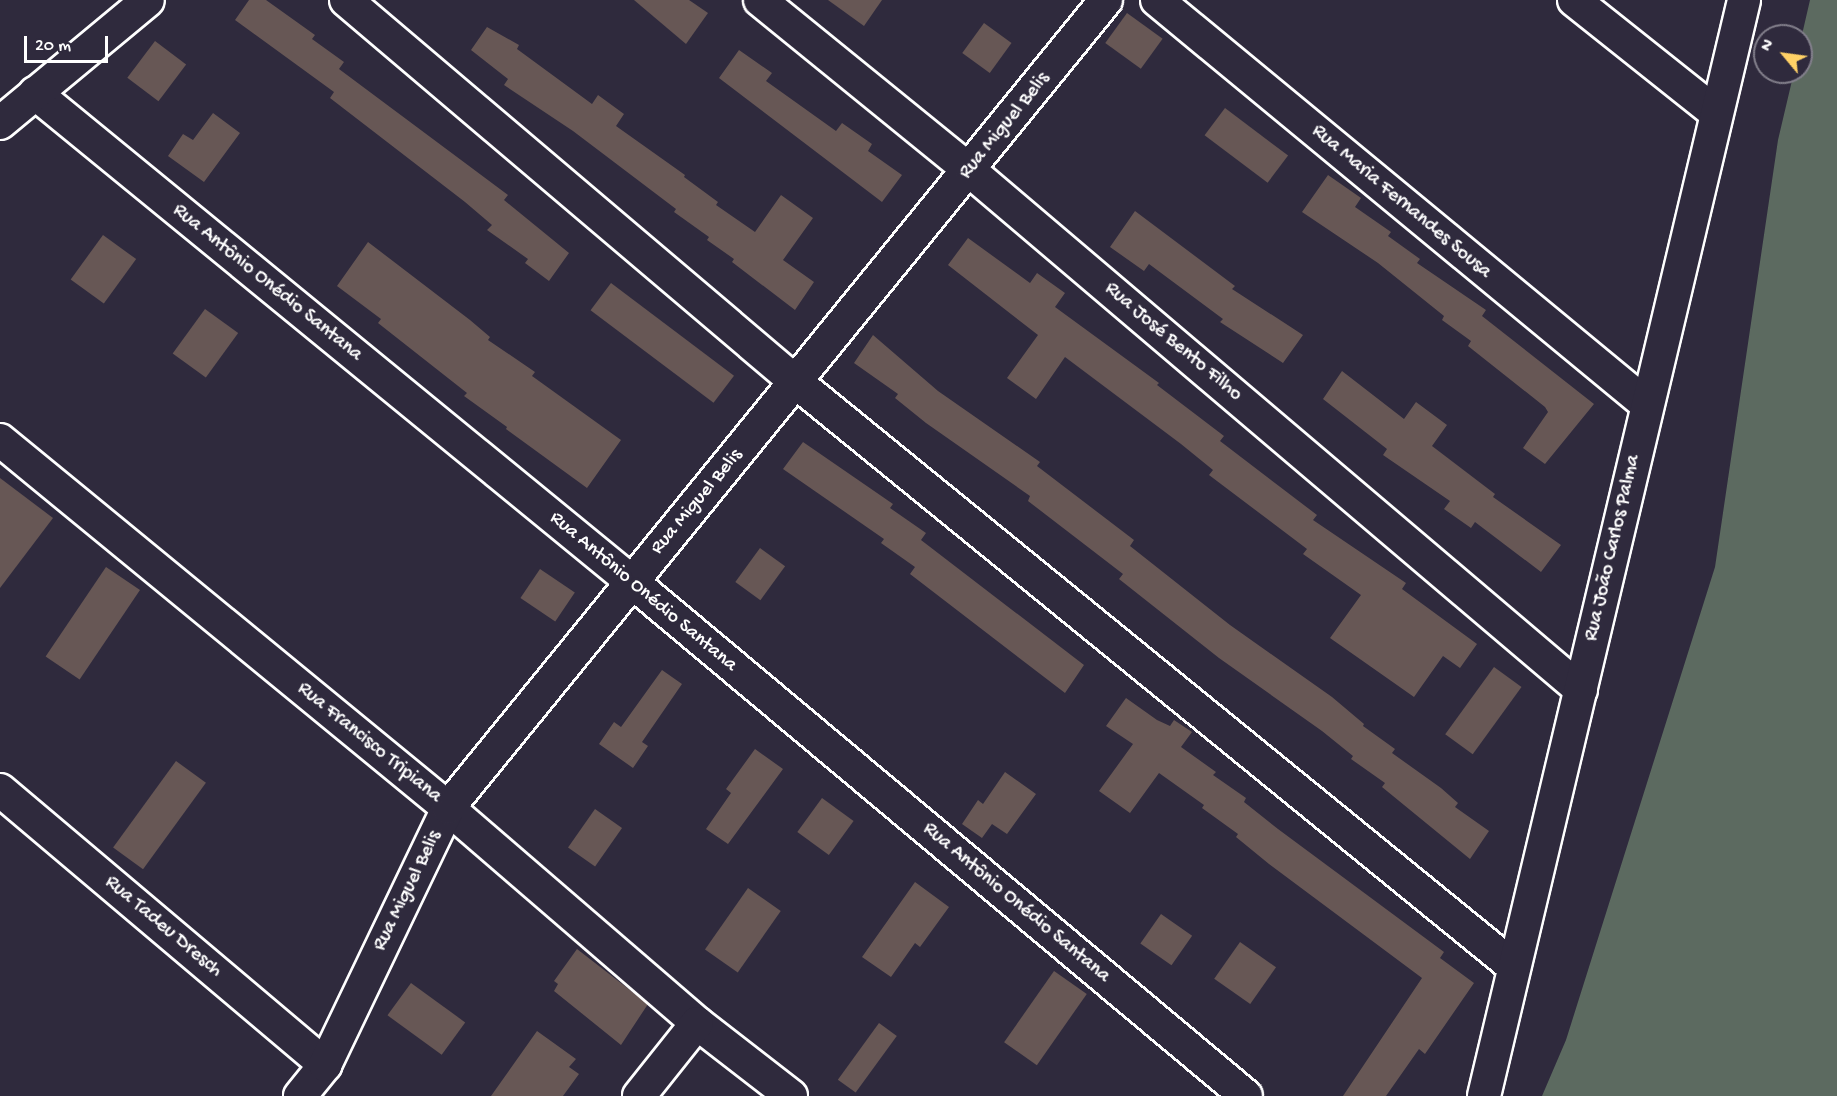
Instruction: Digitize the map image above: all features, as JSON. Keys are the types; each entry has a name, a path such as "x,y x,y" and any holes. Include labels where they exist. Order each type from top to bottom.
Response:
{"street":[{"path":"0,123 148,0"},
{"path":"345,0 796,382 1514,967"},
{"name":"Rua José Bento Filho","path":"760,0 969,170 1581,690"},
{"name":"Rua Miguel Belis","path":"300,1096 325,1065 448,808 1106,0"},
{"name":"Rua Maria Fernandes Sousa","path":"1157,0 1646,404"},
{"path":"1574,0 1716,113"},
{"name":"Rua João Carlos Palma","path":"1484,1096 1581,690 1646,404 1744,0"},
{"name":"Rua Antônio Onédio Santana","path":"35,93 631,581 1246,1096"},
{"name":"Rua Francisco Tripiana","path":"0,440 448,808 697,1023 791,1096"},
{"name":"Rua Tadeu Dresch","path":"0,790 325,1065"},
{"path":"639,1096 697,1023"}],"green space":[{"path":"1810,0 1837,0 1837,1096 1542,1096 1566,1040 1715,567 1778,140 1791,84 1813,84 1813,24 1804,24"}],"building":[{"path":"249,0 266,0 315,35 312,39 344,62 339,69 508,195 504,200 569,253 549,281 525,263 528,259 487,230 492,225 465,202 330,98 334,92 235,20"},
{"path":"634,0 689,0 708,13 686,44"},
{"path":"828,0 882,0 864,26"},
{"path":"1127,13 1163,39 1141,69 1105,43"},
{"path":"984,23 1012,43 990,73 962,53"},
{"path":"487,27 519,45 517,49 592,104 598,95 624,114 616,126 685,175 684,177 718,202 716,205 755,232 781,195 813,218 783,260 814,282 795,310 732,262 734,259 707,240 709,237 674,212 676,209 573,131 504,85 508,79 471,50"},
{"path":"155,41 186,64 158,101 127,78"},
{"path":"739,50 772,73 766,81 836,131 842,123 872,144 868,151 902,175 882,202 719,78"},
{"path":"1225,108 1288,156 1268,183 1205,135"},
{"path":"213,113 240,133 204,182 168,156 183,134 193,140"},
{"path":"1328,175 1361,198 1355,207 1391,232 1388,236 1420,259 1417,263 1486,310 1482,316 1594,404 1545,464 1523,448 1548,412 1545,407 1468,346 1471,341 1442,320 1444,316 1378,263 1302,212"},
{"path":"1135,211 1235,286 1232,289 1303,335 1283,363 1220,322 1223,319 1149,264 1144,271 1110,247"},
{"path":"103,235 136,259 104,304 71,279"},
{"path":"968,238 1030,283 1037,273 1065,293 1055,307 1159,383 1157,385 1224,436 1220,441 1317,515 1313,520 1406,583 1402,589 1477,644 1460,668 1443,656 1414,697 1330,638 1361,595 1303,554 1307,549 1209,475 1213,470 1181,444 1065,357 1036,399 1007,378 1038,335 948,265"},
{"path":"368,242 470,320 490,337 488,340 535,372 532,376 621,440 587,488 464,396 467,393 378,323 381,319 337,286"},
{"path":"611,283 734,376 714,403 591,310"},
{"path":"205,309 238,333 206,378 173,353"},
{"path":"873,335 938,391 1040,462 1037,466 1134,540 1130,546 1230,625 1332,697 1364,724 1363,726 1395,749 1392,753 1441,788 1458,803 1455,807 1489,831 1470,859 1382,787 1385,783 1351,759 1353,756 1322,731 1219,658 1119,579 1123,574 1028,501 1030,496 926,423 895,398 898,394 854,363"},
{"path":"1342,371 1404,419 1416,402 1447,425 1432,446 1495,494 1493,497 1561,545 1541,572 1475,522 1471,528 1444,509 1450,501 1383,455 1387,449 1323,399"},
{"path":"803,442 893,504 890,508 926,533 921,540 1084,665 1065,693 910,574 915,567 881,543 884,539 783,469"},
{"path":"0,478 53,518 0,588"},
{"path":"760,548 785,566 760,600 735,582"},
{"path":"106,567 140,590 80,679 46,657"},
{"path":"540,569 575,592 555,622 520,598"},
{"path":"1494,667 1522,687 1473,754 1445,734"},
{"path":"662,670 682,684 642,742 648,746 633,768 599,744 614,722 621,727"},
{"path":"1126,698 1157,720 1170,726 1174,720 1192,732 1181,747 1216,772 1213,775 1246,798 1244,802 1278,829 1444,952 1440,958 1474,983 1425,1054 1419,1049 1386,1096 1343,1096 1422,978 1269,864 1236,837 1238,834 1202,808 1204,805 1159,773 1130,813 1099,791 1133,744 1106,726"},
{"path":"755,749 783,769 728,844 706,829 731,793 726,789"},
{"path":"176,761 206,783 143,869 113,848"},
{"path":"1005,772 1036,794 1007,834 992,824 982,838 962,824 978,800 983,804"},
{"path":"822,798 854,821 829,855 797,832"},
{"path":"595,809 622,828 595,866 568,848"},
{"path":"915,882 949,907 920,947 915,943 891,977 862,957"},
{"path":"748,888 781,911 738,972 705,949"},
{"path":"1161,914 1192,936 1171,965 1140,943"},
{"path":"1240,942 1276,967 1250,1004 1214,979"},
{"path":"577,949 648,1004 621,1045 554,991 558,984 554,981"},
{"path":"1054,971 1087,994 1037,1065 1004,1042"},
{"path":"411,983 465,1022 442,1055 387,1015"},
{"path":"879,1023 897,1036 856,1093 838,1080"},
{"path":"537,1031 576,1059 569,1067 579,1074 563,1096 491,1096"}]}
